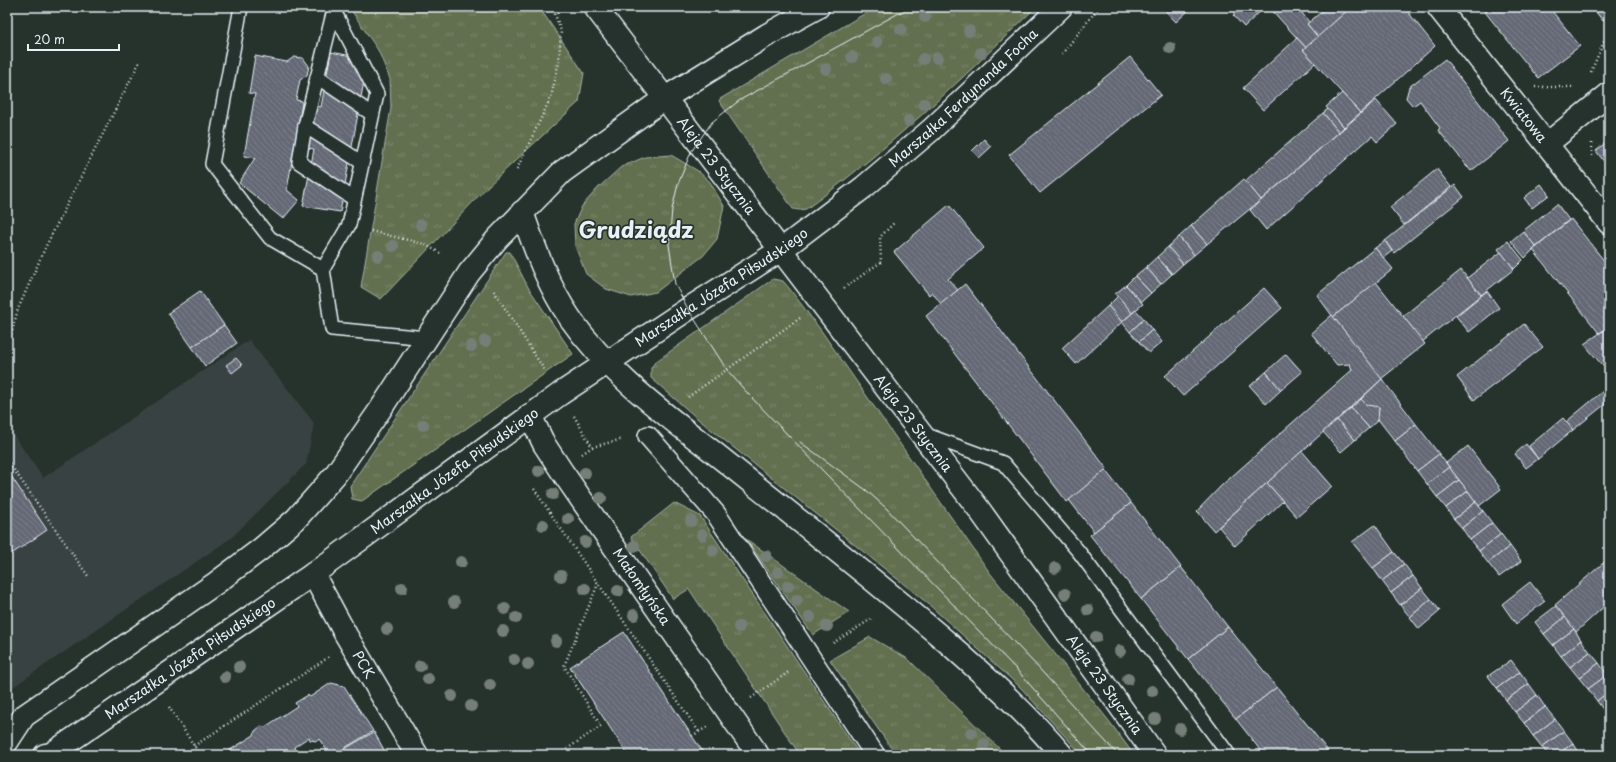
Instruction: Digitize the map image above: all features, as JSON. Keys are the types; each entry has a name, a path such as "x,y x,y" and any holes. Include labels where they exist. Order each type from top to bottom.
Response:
{"street":[{"name":"Aleja 23 Stycznia","path":"595,7 982,514 1155,755"},
{"path":"7,742 24,716 216,582 296,519 335,475 469,273 522,212 562,172 665,98 767,35 818,7"},
{"name":"Marszałka Ferdynanda Focha","path":"864,187 931,130 1061,7"},
{"name":"Kwiatowa","path":"1438,7 1609,223"},
{"path":"1547,144 1609,94"},
{"name":"Marszałka Józefa Piłsudskiego","path":"45,755 51,754 313,574 560,394 781,250 864,187"},
{"path":"522,212 547,278 570,318 606,363 666,415 894,597 991,682 1047,737 1062,755"},
{"name":"Małomłyńska","path":"530,415 544,444 561,470 758,755"},
{"path":"648,436 716,514 875,755"},
{"name":"PCK","path":"313,574 346,635 417,755"}],"lane":[{"path":"240,7 212,164 270,238 323,269"},
{"path":"333,8 377,94 349,225 323,269 332,329 427,338"},
{"path":"333,8 305,126 299,162 354,199"},
{"path":"317,77 372,114"},
{"path":"305,126 362,162"},
{"path":"920,433 1003,463 1079,552 1230,755"}],"path":[{"path":"1062,54 1100,7"},
{"path":"516,169 551,97 559,61 561,31 553,9"},
{"path":"1590,75 1605,39 1609,36"},
{"path":"7,350 18,309 46,246 140,61"},
{"path":"1534,87 1575,87"},
{"path":"1592,141 1590,148 1592,160"},
{"path":"686,398 881,262 880,236 894,223"},
{"path":"349,225 424,244 440,253"},
{"path":"494,291 581,426 592,448 614,441 648,436"},
{"path":"7,460 88,576"},
{"path":"534,489 698,732"},
{"path":"567,749 601,726 564,666 598,583"},
{"path":"692,736 730,713 810,657 873,618"},
{"path":"194,746 331,655"},
{"path":"167,705 200,755"}],"shaded area":[{"path":"249,340 314,423 306,464 231,538 7,691 7,426 43,478"}],"green space":[{"path":"349,7 539,7 584,73 579,102 488,186 381,299 361,287 391,108 390,79 378,50"},
{"path":"876,7 1036,7 953,87 866,163 806,209 793,209 719,101 720,99"},
{"path":"671,155 698,171 710,182 724,206 717,239 703,256 656,292 631,297 606,289 586,274 575,246 574,224 582,206 598,188 621,167 645,157"},
{"path":"506,252 510,252 528,287 573,354 362,501 352,499 350,486"},
{"path":"773,279 783,281 789,288 820,329 990,573 1109,721 1134,755 1082,755 1020,687 926,602 698,419 651,378 651,368 655,362"},
{"path":"674,503 700,516 860,755 800,755 689,589 673,599 631,537"},
{"path":"746,539 849,612 813,635"},
{"path":"870,637 908,659 1006,755 896,755 830,660"}],"building":[{"path":"1162,7 1192,7 1176,22"},
{"path":"1240,7 1265,7 1244,27 1233,15"},
{"path":"1269,7 1306,7 1307,8 1302,13 1309,22 1307,24 1318,37 1306,48"},
{"path":"1327,7 1351,7 1318,37 1307,24"},
{"path":"1351,7 1404,7 1435,46 1360,113 1303,50"},
{"path":"1481,7 1555,7 1552,11 1580,46 1538,78"},
{"path":"1592,7 1609,7 1609,16 1603,21"},
{"path":"1297,38 1306,48 1303,50 1315,63 1263,110 1243,88"},
{"path":"331,52 368,59 340,212 303,206 314,149 294,146 302,103 321,107"},
{"path":"255,56 287,62 294,57 303,58 309,66 307,75 300,80 296,100 302,101 302,103 287,190 299,200 283,219 239,183 255,158 244,156 255,94 249,93"},
{"path":"1130,57 1161,95 1040,193 1009,155"},
{"path":"1445,59 1509,141 1471,171 1438,130 1440,128 1420,101 1413,106 1406,98 1409,87"},
{"path":"1342,93 1360,113 1344,127 1326,107"},
{"path":"1376,100 1397,124 1377,142 1372,136 1266,230 1250,210"},
{"path":"1328,109 1344,127 1339,132 1323,113"},
{"path":"1323,113 1339,132 1261,200 1245,181"},
{"path":"984,139 991,147 979,158 972,151"},
{"path":"1609,140 1609,168 1596,151"},
{"path":"1437,169 1451,187 1404,225 1390,207"},
{"path":"1244,179 1261,200 1207,244 1191,226"},
{"path":"1541,184 1549,195 1532,208 1524,198"},
{"path":"1455,185 1464,197 1394,253 1385,241"},
{"path":"1557,204 1569,220 1536,247 1523,231"},
{"path":"949,205 984,248 948,279 958,290 941,304 932,292 929,295 894,252"},
{"path":"1571,219 1609,267 1609,327 1599,333 1533,250"},
{"path":"1191,226 1207,244 1194,255 1179,237"},
{"path":"1523,231 1536,247 1525,258 1511,241"},
{"path":"1179,237 1194,255 1183,264 1168,247"},
{"path":"1385,241 1392,251 1383,258 1375,248"},
{"path":"1508,241 1523,260 1514,269 1498,249"},
{"path":"1168,247 1183,264 1172,274 1157,257"},
{"path":"1375,248 1393,269 1333,317 1317,295"},
{"path":"1501,252 1514,269 1481,295 1467,278"},
{"path":"1157,257 1172,274 1161,284 1146,267"},
{"path":"1146,267 1161,284 1151,293 1135,276"},
{"path":"1461,270 1481,295 1422,342 1402,317"},
{"path":"1135,276 1151,293 1141,302 1126,285"},
{"path":"1376,282 1425,344 1381,379 1333,317"},
{"path":"965,284 1107,469 1067,502 926,316"},
{"path":"1126,285 1143,304 1132,313 1115,294"},
{"path":"1264,288 1282,308 1183,396 1165,376"},
{"path":"200,291 224,325 192,347 168,313"},
{"path":"1487,291 1499,308 1469,332 1456,316"},
{"path":"1118,296 1132,313 1122,322 1108,306"},
{"path":"1108,306 1122,322 1076,364 1062,348"},
{"path":"1136,310 1144,319 1130,332 1122,322"},
{"path":"1332,315 1382,379 1214,531 1197,511 1221,486 1352,370 1350,364 1337,365 1311,333"},
{"path":"1144,319 1152,330 1139,342 1130,332"},
{"path":"1524,324 1543,347 1474,400 1457,377"},
{"path":"224,325 237,343 205,366 192,347"},
{"path":"1609,327 1609,373 1584,344"},
{"path":"1152,330 1162,342 1149,353 1139,342"},
{"path":"1286,354 1302,372 1281,390 1266,372"},
{"path":"236,358 242,365 232,373 226,365"},
{"path":"1266,372 1281,390 1266,404 1250,386"},
{"path":"1382,379 1416,424 1395,441 1377,418 1379,407 1367,405 1361,399"},
{"path":"1609,386 1609,401 1573,430 1566,422"},
{"path":"1361,399 1367,405 1379,407 1378,420 1369,428 1351,408"},
{"path":"1351,408 1369,428 1355,440 1337,420"},
{"path":"1563,418 1573,430 1538,459 1529,446"},
{"path":"1337,420 1355,440 1341,452 1323,432"},
{"path":"1416,424 1439,454 1417,471 1395,441"},
{"path":"1526,444 1538,459 1526,468 1515,454"},
{"path":"1468,446 1501,489 1479,506 1446,463"},
{"path":"1302,451 1332,486 1297,517 1267,483"},
{"path":"1439,454 1449,467 1427,484 1417,471"},
{"path":"1449,467 1459,480 1437,497 1427,484"},
{"path":"7,470 47,530 7,557"},
{"path":"1105,470 1131,503 1094,532 1069,500"},
{"path":"1459,480 1468,491 1446,508 1437,497"},
{"path":"1267,483 1283,501 1235,546 1219,527"},
{"path":"1468,491 1476,502 1454,519 1446,508"},
{"path":"1476,502 1483,511 1462,528 1454,519"},
{"path":"1131,503 1181,567 1141,599 1090,535"},
{"path":"1483,511 1492,523 1470,540 1462,528"},
{"path":"1492,523 1501,534 1479,551 1470,540"},
{"path":"1375,525 1394,552 1373,568 1352,542"},
{"path":"1501,534 1510,546 1488,563 1479,551"},
{"path":"1510,546 1521,561 1499,577 1488,563"},
{"path":"1394,552 1404,564 1382,581 1373,568"},
{"path":"1609,558 1609,589 1605,592 1609,598 1609,602 1576,632 1555,605"},
{"path":"1404,564 1413,576 1391,593 1382,581"},
{"path":"1181,567 1228,627 1188,659 1141,599"},
{"path":"1413,576 1422,588 1400,605 1391,593"},
{"path":"1530,582 1545,601 1516,624 1502,604"},
{"path":"1422,588 1431,599 1410,617 1400,605"},
{"path":"1431,599 1440,611 1419,629 1410,617"},
{"path":"1556,606 1565,617 1544,634 1535,622"},
{"path":"1565,617 1574,629 1553,645 1544,634"},
{"path":"1228,627 1277,687 1236,719 1188,659"},
{"path":"1574,629 1581,640 1561,656 1553,645"},
{"path":"624,632 705,755 628,755 570,667"},
{"path":"1581,640 1590,652 1570,667 1561,656"},
{"path":"1590,652 1599,663 1579,678 1570,667"},
{"path":"1511,660 1520,672 1497,688 1488,676"},
{"path":"1599,663 1607,675 1588,689 1579,678"},
{"path":"1520,672 1529,684 1506,700 1497,688"},
{"path":"1607,675 1609,677 1609,691 1597,701 1588,689"},
{"path":"331,683 344,686 373,731 333,755 330,755 319,739 317,741 310,740 309,737 294,747 299,755 230,755 230,750 254,735 255,731 261,726 265,727 297,706 295,703 308,695 310,697"},
{"path":"1529,684 1537,695 1515,712 1506,700"},
{"path":"1277,687 1328,751 1323,755 1264,755 1236,719"},
{"path":"1609,691 1609,709 1605,712 1597,701"},
{"path":"1537,695 1545,707 1524,723 1515,712"},
{"path":"1545,707 1555,719 1533,736 1524,723"},
{"path":"1555,719 1564,731 1542,747 1533,736"},
{"path":"1564,731 1573,743 1557,755 1548,755 1542,747"},
{"path":"374,732 387,755 334,755"},
{"path":"1573,743 1581,755 1557,755"}],"tram line":[{"path":"910,7 740,100 712,122 691,152 678,184 672,209 669,245 675,284 688,309 727,370 750,396 1016,669 1092,755"},
{"path":"800,442 866,490 885,507 1034,663 1118,755"}],"district":[{"name":"Grudziądz","path":"636,230"}]}
